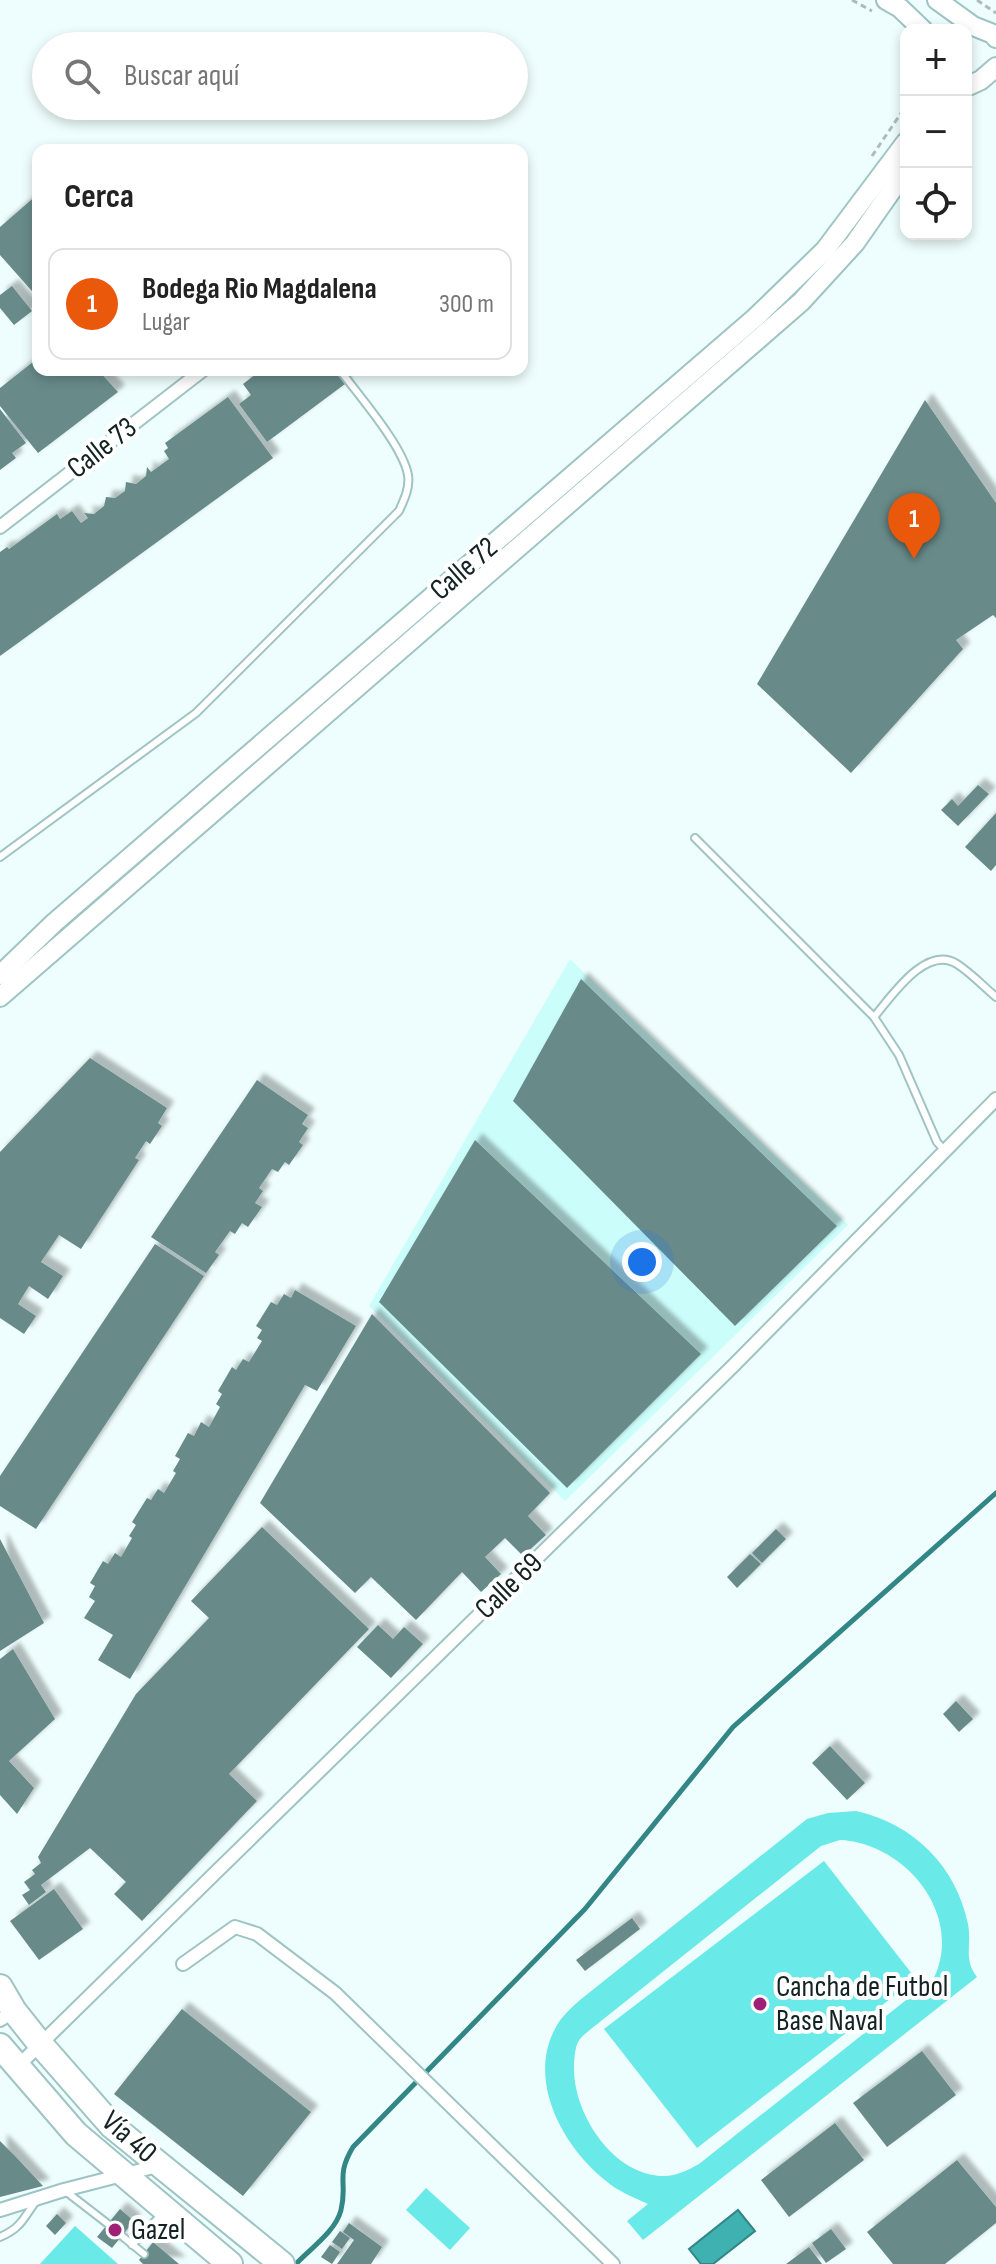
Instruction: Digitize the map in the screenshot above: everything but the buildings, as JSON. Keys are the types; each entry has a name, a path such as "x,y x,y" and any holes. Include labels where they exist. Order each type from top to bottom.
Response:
{"highway":[{"name":"Vía 40","path":"0,1987 7,2016 41,2045 112,2126 278,2263"},
{"name":"Vía 40","path":"0,2046 76,2134 166,2209 216,2257"}],"main road":[{"path":"886,0 917,24"},
{"path":"937,0 963,24"},
{"path":"972,30 993,34 996,38"},
{"path":"977,82 996,67"},
{"name":"Calle 72","path":"0,975 55,922 756,317 825,250 900,150"},
{"name":"Calle 72","path":"0,997 801,302 855,243 900,179"}],"street":[{"name":"Calle 73","path":"0,527 195,376"},
{"name":"Calle 69","path":"17,2067 733,1366 996,1099"},
{"path":"183,1964 235,1927 257,1934 335,1993 613,2264"},
{"path":"0,2210 161,2165"}],"lane":[{"path":"0,857 196,713 399,511 407,493 409,477 401,455 344,376"},
{"path":"695,838 874,1017 899,1055 937,1142 945,1151"},
{"path":"874,1017 917,968 932,961 954,962 996,997"},
{"path":"64,2190 108,2224"},
{"path":"0,2237 21,2225 37,2200"},
{"path":"132,2245 166,2209"},
{"path":"122,2236 144,2254"}],"path":[{"path":"977,0 996,13"}],"shaded area":[{"path":"570,959 848,1225 565,1501 369,1306"},
{"path":"856,1811 877,1817 914,1837 943,1866 962,1903 968,1924 970,1964 977,1977 643,2240 627,2221 648,2204 625,2194 590,2166 575,2150 554,2111 547,2090 545,2069 548,2047 556,2027 580,2000 807,1819 828,1813","holes":["840,1840 864,1844 906,1868 923,1886 935,1907 941,1930 941,1954 934,1978 699,2164 678,2174 664,2176 645,2173 613,2154 600,2139 580,2103 574,2067 579,2040 821,1846"]},
{"name":"Cancha de Futbol Base Naval","path":"824,1861 916,1979 697,2148 604,2029"},
{"path":"426,2188 470,2228 450,2250 406,2210"},
{"path":"738,2210 755,2231 713,2264 701,2264 689,2249"},
{"path":"75,2226 118,2264 40,2264"}],"waterway":[{"path":"296,2264 338,2218 343,2201 343,2173 353,2147 585,1909 733,1727 996,1493"}],"place":[{"name":"Bodega Rio Magdalena","path":"914,559"},
{"name":"Cancha de Futbol Base Naval","path":"760,2004"},
{"name":"Gazel","path":"115,2230"}]}
